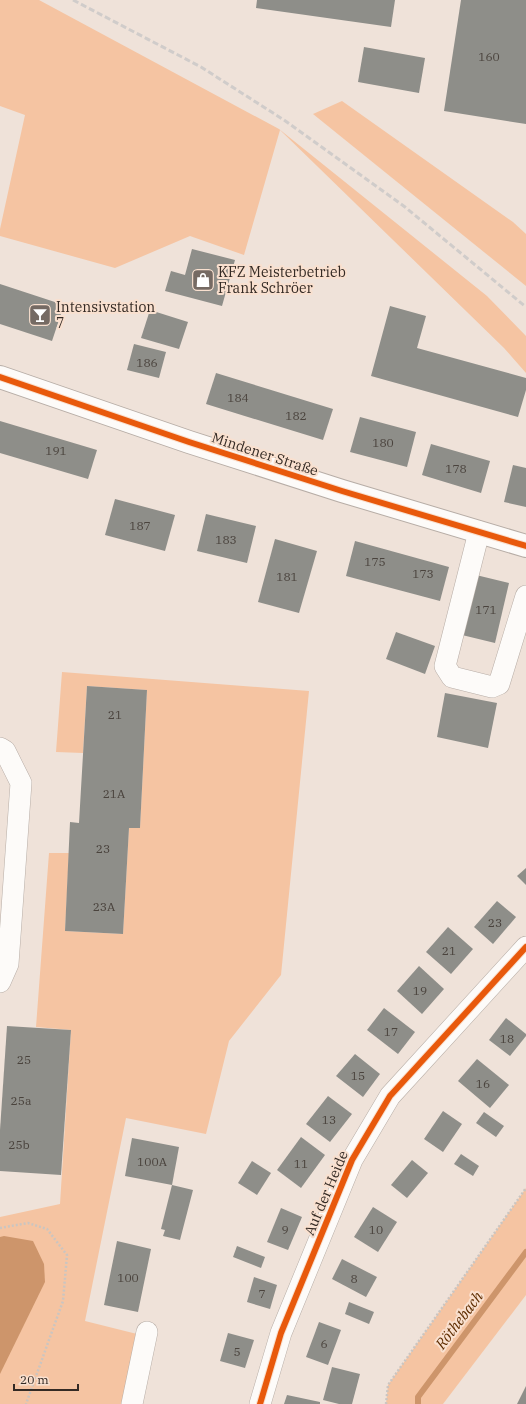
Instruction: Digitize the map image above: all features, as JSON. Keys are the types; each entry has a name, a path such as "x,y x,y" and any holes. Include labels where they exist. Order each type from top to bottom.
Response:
{"main road":[{"name":"Mindener Straße","path":"0,376 189,442 342,491 526,546"}],"street":[{"path":"479,532 444,666 452,677 492,687 499,684 526,596"},
{"path":"0,982 8,964 20,783 3,749"},
{"name":"Auf der Heide","path":"260,1404 281,1333 352,1160 390,1096 526,947"},
{"path":"132,1404 148,1332"}],"path":[{"path":"386,1404 388,1385 526,1188"},
{"path":"0,1228 28,1223 47,1229 67,1255 63,1301 26,1404"}],"shaded area":[{"path":"0,0 39,0 279,129 487,296 526,336 526,373 504,348 280,130 244,255 190,236 115,268 0,236 0,229 25,115 0,106"},
{"path":"342,101 513,222 526,234 526,286 313,114"},
{"path":"62,672 309,691 281,975 229,1041 206,1134 126,1118 85,1321 145,1336 128,1404 0,1404 0,1217 60,1204 71,1030 36,1027 49,853 69,853 65,931 123,934 129,828 140,828 147,690 87,686 83,753 56,752"},
{"path":"526,1188 526,1295 443,1404 386,1404 388,1385"},
{"path":"4,1236 33,1241 44,1264 45,1282 0,1374 0,1237"}],"building":[{"path":"257,0 395,0 391,27 256,8"},
{"path":"461,0 526,0 526,124 444,111"},
{"path":"364,47 425,58 419,93 358,82"},
{"path":"192,249 235,260 222,306 165,291 171,271 185,275"},
{"path":"0,284 64,305 52,341 0,324"},
{"path":"390,306 426,316 417,348 526,378 526,390 518,417 371,376"},
{"path":"150,310 188,322 179,349 141,338"},
{"path":"134,344 166,352 159,378 127,370"},
{"path":"216,373 333,409 323,440 206,404"},
{"path":"360,417 416,432 407,467 350,452"},
{"path":"0,421 97,450 88,479 0,453"},
{"path":"431,444 490,461 481,493 422,475"},
{"path":"513,465 526,468 526,507 504,502"},
{"path":"115,499 175,515 165,551 105,535"},
{"path":"206,514 256,526 247,563 197,551"},
{"path":"275,539 317,551 299,613 258,602"},
{"path":"355,541 449,567 440,601 346,576"},
{"path":"476,575 509,583 495,643 462,635"},
{"path":"396,632 435,646 425,674 386,659"},
{"path":"87,686 147,690 140,828 129,828 123,934 65,931 70,822 79,823"},
{"path":"445,693 497,703 488,748 437,737"},
{"path":"526,868 526,885 517,876"},
{"path":"497,901 516,917 493,944 474,927"},
{"path":"448,927 473,949 451,974 426,952"},
{"path":"419,966 444,989 422,1014 397,991"},
{"path":"384,1008 415,1032 398,1054 367,1030"},
{"path":"506,1018 526,1034 510,1056 489,1040"},
{"path":"7,1026 71,1030 61,1175 0,1171 0,1130"},
{"path":"355,1054 380,1074 363,1097 336,1076"},
{"path":"477,1059 509,1085 490,1108 458,1081"},
{"path":"328,1096 352,1114 330,1142 306,1124"},
{"path":"443,1111 462,1124 443,1152 424,1139"},
{"path":"484,1112 504,1126 496,1137 476,1123"},
{"path":"301,1137 325,1155 301,1188 277,1170"},
{"path":"132,1138 179,1147 172,1185 125,1176"},
{"path":"461,1154 479,1166 473,1176 454,1164"},
{"path":"412,1160 428,1173 407,1198 391,1185"},
{"path":"252,1161 271,1173 257,1195 238,1183"},
{"path":"172,1185 193,1190 180,1240 163,1236 165,1230 161,1229"},
{"path":"373,1207 397,1222 378,1252 354,1237"},
{"path":"281,1208 302,1217 288,1250 267,1242"},
{"path":"117,1241 151,1249 138,1312 104,1305"},
{"path":"237,1246 265,1257 261,1268 233,1257"},
{"path":"342,1259 377,1277 366,1297 332,1279"},
{"path":"254,1277 277,1285 270,1309 247,1302"},
{"path":"349,1302 374,1312 369,1324 345,1314"},
{"path":"319,1322 341,1330 328,1365 306,1357"},
{"path":"228,1333 254,1340 245,1368 220,1361"},
{"path":"332,1367 360,1374 352,1404 339,1404 323,1400"},
{"path":"526,1386 526,1404 517,1404"},
{"path":"287,1395 320,1402 320,1404 284,1404"}],"waterway":[{"name":"Röthebach","path":"418,1404 418,1397 526,1252"}],"railway":[{"path":"73,0 201,67 284,120 405,207 526,307"}],"cycle path":[{"path":"0,377 189,442 342,491 526,546"},
{"path":"260,1404 281,1333 352,1160 390,1096 526,947"}],"place":[{"name":"KFZ Meisterbetrieb Frank Schröer","path":"203,280"},
{"name":"Intensivstation 7","path":"40,315"}]}
